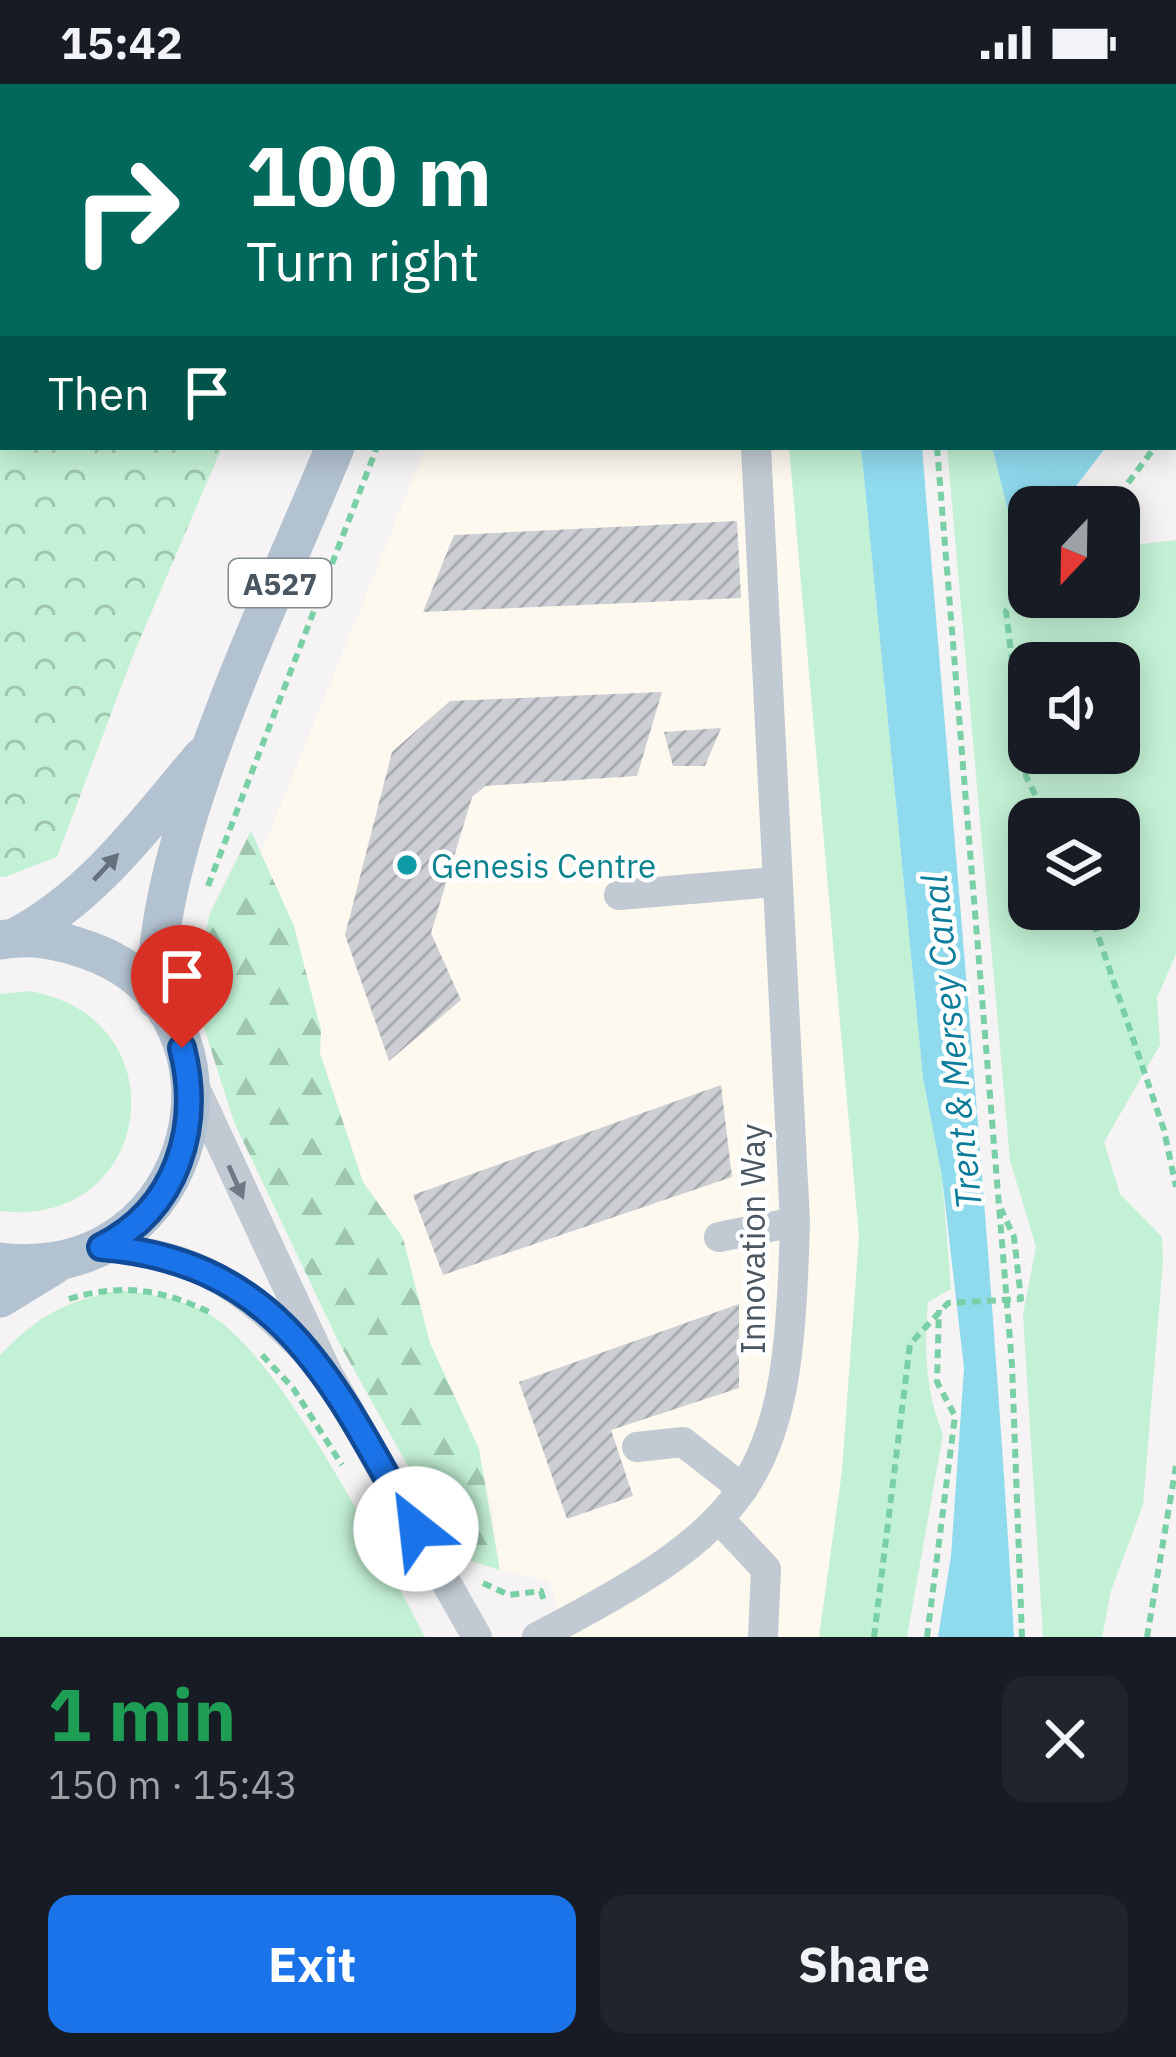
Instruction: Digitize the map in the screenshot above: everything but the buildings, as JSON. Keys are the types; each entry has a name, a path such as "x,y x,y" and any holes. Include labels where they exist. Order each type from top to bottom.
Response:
{"main road":[{"name":"A527","path":"157,1000 158,952 170,894 213,743 334,450"},
{"name":"A527","path":"7,939 82,892 213,743"},
{"name":"A527","path":"0,1298 58,1262 101,1247 151,1209 169,1185 189,1130 189,1075 182,1048 157,1000 103,956 64,941 7,939"},
{"name":"A527","path":"0,1262 58,1262"}],"street":[{"name":"Innovation Way","path":"537,1637 667,1564 719,1519 743,1489 782,1402 793,1324 795,1222 756,450"},
{"path":"620,895 776,882"},
{"path":"189,1075 327,1372 477,1637"},
{"path":"719,1237 795,1222"},
{"path":"101,1247 178,1258 214,1272 250,1296 327,1372"},
{"path":"637,1447 683,1442 743,1489"},
{"path":"719,1519 766,1570 763,1637"}],"path":[{"path":"201,906 375,450"},
{"path":"938,450 1012,1365 1022,1637"},
{"path":"1126,486 1153,450"},
{"path":"1008,609 1026,776 1037,798"},
{"path":"1096,930 1164,1130 1176,1187"},
{"path":"874,1637 910,1345 948,1303 1021,1299 1014,1237 998,1202"},
{"path":"57,1303 135,1287 178,1297 215,1315"},
{"path":"928,1637 955,1416 937,1382 940,1310"},
{"path":"249,1340 293,1388 343,1468"},
{"path":"1147,1637 1176,1466"}],"shaded area":[{"path":"425,450 789,450 859,1236 842,1471 819,1637 568,1637 549,1581 500,1570 310,1210 224,945"}],"green space":[{"path":"0,450 221,450 134,653 57,857 0,877"},
{"path":"789,450 861,450 923,1078 942,1177 951,1289 928,1302 926,1335 929,1385 943,1434 907,1637 819,1637 842,1471 859,1236"},
{"path":"947,450 993,450 1008,511 1008,618 1140,618 1140,544 1176,540 1176,954 1157,998 1160,1045 1104,1142 1120,1194 1162,1237 1163,1261 1143,1505 1111,1591 1102,1637 1043,1637 1023,1314 1036,1247 1010,1160"},
{"path":"251,831 294,926 321,1030 320,1053 363,1182 403,1238 430,1343 479,1449 500,1570 459,1557 339,1343 234,1122 192,990 210,913"},
{"path":"30,991 79,1009 112,1040 129,1078 130,1119 117,1157 91,1189 52,1208 0,1211 0,994"},
{"path":"119,1290 188,1304 237,1336 298,1413 328,1461 425,1637 0,1637 0,1355 54,1312"}],"water":[{"name":"Trent & Mersey Canal","path":"861,450 922,450 1014,1637 938,1637 951,1556 964,1368 942,1177 923,1078"},
{"path":"993,450 1104,450 1076,486 1008,486 1008,511"}],"place":[{"name":"Genesis Centre","path":"407,865"}],"route":[{"path":"182,1048 191,1101 183,1153 169,1185 151,1209 101,1247 178,1258 214,1272 250,1296 327,1372 416,1529"}]}
